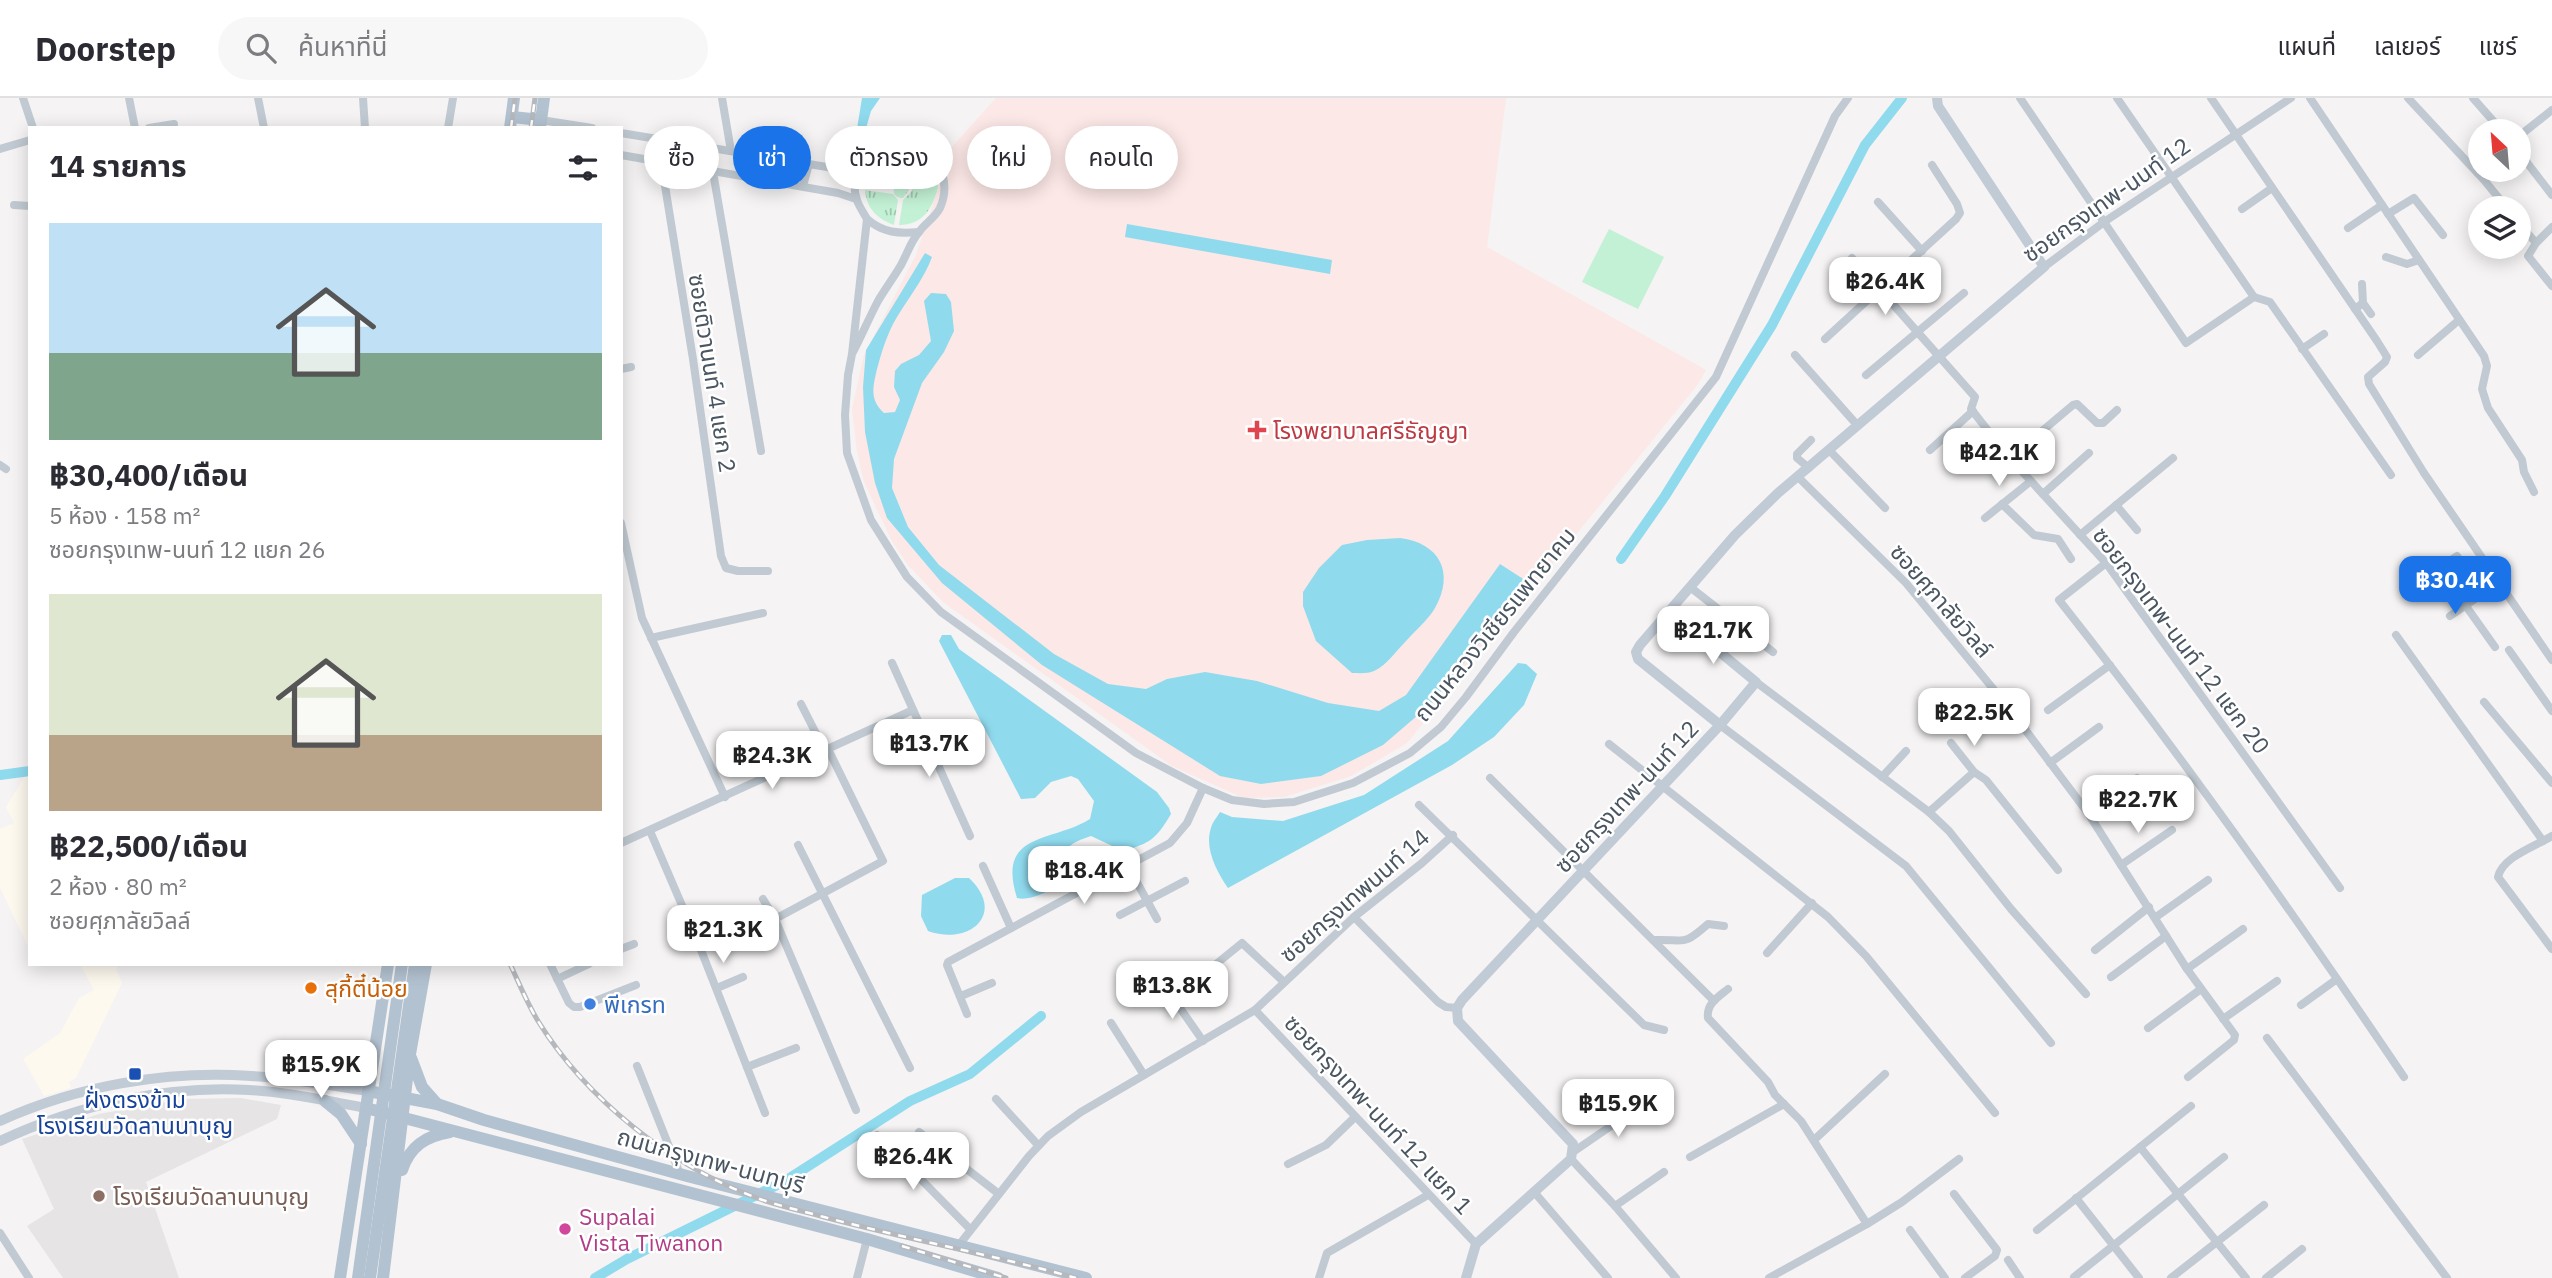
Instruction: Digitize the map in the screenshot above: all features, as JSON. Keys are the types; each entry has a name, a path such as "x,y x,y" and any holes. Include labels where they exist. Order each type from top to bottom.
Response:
{"main road":[{"path":"514,98 511,122 540,124 544,98"},
{"path":"340,1278 388,966"},
{"path":"358,1278 402,966"},
{"path":"370,1278 415,966"},
{"path":"383,1278 404,1098 426,966"},
{"path":"375,1046 381,1063 392,1068 402,1065 410,1055"},
{"path":"410,1055 422,1087 437,1104"},
{"name":"ถนนกรุงเทพ-นนทบุรี","path":"368,1091 437,1104 484,1120 684,1175 1086,1278"},
{"path":"325,1101 341,1114 361,1144"},
{"name":"ถนนกรุงเทพ-นนทบุรี","path":"366,1108 867,1239 998,1278"},
{"path":"394,1190 406,1157 412,1150 427,1138 457,1131"},
{"path":"358,1160 369,1146 381,1143 392,1150 397,1169"},
{"path":"680,1190 684,1175"}],"street":[{"path":"23,98 32,126"},
{"path":"129,98 135,126"},
{"path":"258,98 264,126"},
{"path":"363,98 365,126"},
{"path":"448,126 453,98"},
{"path":"719,149 731,151 722,98"},
{"name":"ถนนหลวงวิเชียรแพทยาคม","path":"867,219 848,375 845,415 847,453 871,520 907,577 941,612 1136,753 1232,800 1264,804 1294,802 1323,794 1382,769 1410,752 1441,727 1716,377 1835,116 1848,98"},
{"path":"1937,98 1938,106 2044,267"},
{"path":"2020,98 2186,343 2254,297"},
{"path":"2118,98 2254,297 2270,302 2391,475"},
{"path":"2211,98 2272,188 2359,306 2387,357 2368,377 2369,384 2424,473 2552,660"},
{"name":"ซอยกรุงเทพ-นนท์ 12","path":"1457,1008 1720,725 1638,659 1636,652 1735,535 1829,450 2044,267 2104,222 2291,98"},
{"path":"2310,98 2484,356 2487,366 2482,389 2488,408 2522,460 2524,472 2534,492"},
{"path":"2408,98 2497,196"},
{"path":"2473,98 2491,119"},
{"path":"2531,127 2552,110"},
{"path":"162,126 174,124"},
{"path":"540,124 566,126"},
{"path":"623,133 644,137"},
{"path":"0,149 28,141"},
{"path":"623,155 644,158"},
{"path":"1825,339 1960,213 1932,165"},
{"path":"2531,168 2552,195"},
{"path":"811,188 856,199"},
{"path":"2242,209 2272,188"},
{"name":"ซอยติวานนท์ 4 แยก 2","path":"666,189 721,556 726,568 738,571 768,571"},
{"path":"716,189 761,451"},
{"path":"855,189 856,199 867,219 887,232 919,232"},
{"name":"ถนนหลวงวิเชียรแพทยาคม","path":"852,354 878,300 919,232 940,209 944,189"},
{"path":"2388,214 2414,198 2443,234"},
{"path":"1878,202 1922,251"},
{"path":"14,205 28,206"},
{"path":"2348,228 2382,205"},
{"path":"2552,227 2536,243 2528,256 2552,286"},
{"path":"2531,237 2536,243"},
{"path":"2386,257 2407,264 2419,260"},
{"name":"ซอยกรุงเทพ-นนท์ 12 แยก 20","path":"1852,258 1975,397 1971,407 1973,411 2010,458 2106,563 2340,888"},
{"path":"2359,306 2362,285"},
{"path":"1866,375 1964,293"},
{"path":"2359,306 2371,314"},
{"path":"2418,355 2459,320"},
{"path":"2302,349 2324,334"},
{"path":"1795,355 1858,426"},
{"path":"2010,458 2073,405 2077,404 2097,423 2103,423 2117,410"},
{"path":"1930,450 1973,411"},
{"path":"1809,468 1797,458 1797,454 1811,440"},
{"path":"1829,450 1885,508"},
{"path":"2043,494 2089,453"},
{"path":"2080,535 2173,458"},
{"name":"ซอยศุภาลัยวิลล์","path":"1798,477 1906,583 2009,708 2088,813 2187,969 2235,1035 2234,1040 2188,1077"},
{"path":"1985,518 2031,481"},
{"path":"2002,504 2034,535 2058,539 2071,559"},
{"path":"2116,505 2137,530"},
{"path":"623,533 638,604 651,638 725,797"},
{"path":"2425,577 2452,557 2459,557 2484,593"},
{"path":"2106,563 2059,600 2236,834 2404,1077"},
{"path":"2439,568 2495,647"},
{"path":"2450,616 2500,582"},
{"path":"1690,587 1773,652"},
{"path":"1670,611 1756,682 1929,812 1949,831 2011,909 2086,994"},
{"path":"651,638 762,613"},
{"path":"2396,635 2543,841"},
{"path":"2509,650 2552,711"},
{"path":"892,663 970,836"},
{"path":"2048,710 2110,665"},
{"path":"1756,682 1720,725 1906,866 2051,1043"},
{"path":"2484,702 2552,783"},
{"path":"775,919 883,860 801,704"},
{"path":"623,842 912,710"},
{"path":"2050,763 2099,727"},
{"path":"1951,743 1974,772 1986,780 2058,870"},
{"path":"1609,744 1812,903 1866,956 1994,1113"},
{"path":"1882,777 1906,751"},
{"path":"1929,812 1974,772"},
{"path":"1490,778 1714,1001"},
{"path":"2088,813 2137,778"},
{"path":"967,1014 948,962 1170,843 1186,823 1203,788"},
{"path":"1419,805 1453,835 1537,922 1644,1025 1664,1030"},
{"path":"2121,865 2172,830"},
{"path":"650,831 717,988 765,1113"},
{"name":"ซอยกรุงเทพนนท์ 14","path":"959,1245 1038,1145 1081,1112 1255,1010 1354,917 1453,835"},
{"path":"2552,836 2513,858 2500,869 2498,877 2552,949"},
{"path":"798,845 910,1068"},
{"path":"982,866 1011,928"},
{"path":"1128,866 1157,919"},
{"path":"2156,917 2208,880"},
{"path":"1120,915 1185,881"},
{"path":"763,899 775,919 856,1110"},
{"path":"1768,953 1812,903"},
{"path":"2095,950 2149,907"},
{"path":"1354,917 1438,1002 1446,1007 1457,1008 1458,1021 1566,1135 1573,1144 1572,1155 1676,1278"},
{"path":"1655,940 1685,941 1695,937 1708,924 1724,926"},
{"path":"2187,969 2243,929"},
{"path":"2111,977 2166,936"},
{"path":"1173,999 1242,943 1284,982"},
{"path":"623,948 634,944"},
{"path":"552,966 569,1003 574,1007 636,985"},
{"path":"557,979 585,966"},
{"path":"717,988 743,977"},
{"path":"2301,1005 2337,979"},
{"path":"2223,1019 2277,981"},
{"path":"961,996 992,983"},
{"path":"1164,985 1203,1041"},
{"path":"1728,989 1714,1001 1707,1011 1707,1018 1801,1121 1867,1224"},
{"path":"2148,1028 2201,989"},
{"name":"ซอยกรุงเทพ-นนท์ 12 แยก 1","path":"1255,1010 1476,1244"},
{"path":"1111,1023 1144,1075"},
{"path":"2267,1038 2441,1276"},
{"path":"747,1068 796,1048"},
{"path":"637,1066 684,1175"},
{"path":"1814,1140 1885,1074"},
{"path":"0,1121 29,1107 109,1085 177,1076 250,1076 368,1091"},
{"path":"0,1141 70,1114 158,1093 253,1090 366,1108"},
{"path":"996,1099 1038,1145"},
{"path":"1466,1278 1476,1244 1535,1194 1572,1155 1646,1101"},
{"path":"1690,1157 1784,1104"},
{"path":"2038,1230 2191,1106"},
{"path":"1288,1164 1326,1145 1355,1117"},
{"path":"919,1132 999,1194"},
{"path":"877,1135 970,1229"},
{"path":"2140,1147 2246,1278"},
{"path":"2074,1277 2224,1157"},
{"path":"1769,1278 1867,1224 1902,1202 1959,1159"},
{"path":"1615,1206 1664,1172"},
{"path":"1535,1194 1608,1278"},
{"path":"1954,1194 1997,1250 1995,1256 1965,1278"},
{"path":"1319,1278 1327,1253 1428,1195"},
{"path":"2076,1198 2139,1278"},
{"path":"2171,1278 2264,1205"},
{"path":"1910,1230 1945,1278"},
{"path":"0,1233 29,1278"},
{"path":"856,1278 867,1239"},
{"path":"2266,1278 2302,1249"},
{"path":"2008,1261 2020,1278"}],"shaded area":[{"name":"โรงพยาบาลศรีธัญญา","path":"996,98 1506,98 1487,247 1706,370 1698,384 1407,743 1351,776 1284,797 1244,798 1172,766 943,602 908,565 892,541 864,482 852,409 864,355 916,255 938,189 953,189 953,146 967,130 967,189 1051,189 1051,126 971,126"},
{"path":"28,775 28,947 0,888 0,829 14,823 6,807 24,777"},
{"path":"81,966 118,966 116,969 122,983 76,1078 69,1082 71,1088 44,1096 23,1059 60,1033 79,998 94,990"},
{"name":"โรงเรียนวัดลานนาบุญ","path":"241,1098 281,1105 277,1119 146,1182 179,1278 63,1278 27,1226 54,1209 22,1139 99,1114 182,1099"}],"green space":[{"path":"894,189 909,190 903,198 894,193"},
{"path":"937,189 930,208 921,219 899,225 903,200 912,191"},
{"path":"865,190 893,194 898,200 894,225 874,212"},
{"path":"1609,229 1664,257 1638,309 1582,282"}],"water":[{"path":"862,98 880,98 871,111 867,126 857,126"},
{"path":"1127,224 1332,260 1330,274 1125,237"},
{"path":"925,253 932,257 890,331 879,361 874,387 874,398 879,408 884,413 895,412 900,400 894,387 895,371 901,364 919,355 931,341 924,301 931,293 946,294 951,302 954,331 944,352 922,383 894,459 892,488 908,527 939,565 1054,654 1108,684 1146,689 1167,679 1205,672 1257,681 1328,703 1379,711 1406,695 1500,564 1528,582 1432,703 1383,745 1321,776 1261,784 1220,776 1042,665 942,583 887,518 875,483 865,432 863,387 866,350"},
{"path":"1400,538 1414,541 1434,553 1443,572 1441,595 1429,617 1391,658 1372,672 1352,673 1316,641 1303,606 1303,592 1319,568 1342,545"},
{"path":"942,635 951,635 959,649 1157,792 1171,814 1157,835 1123,851 1091,836 1081,840 1067,848 1055,887 1032,897 1017,898 1013,876 1014,861 1021,850 1031,842 1090,819 1094,801 1078,779 1071,776 1051,782 1035,798 1021,799 939,641"},
{"path":"1518,663 1526,664 1537,674 1524,705 1494,737 1452,765 1228,888 1216,867 1209,844 1212,826 1220,812 1232,817 1283,821 1364,795 1448,741"},
{"path":"955,878 969,878 980,891 984,915 978,924 957,934 943,935 928,931 921,916 922,895"}],"waterway":[{"path":"1621,559 1665,496 1772,325 1865,145 1902,98"},
{"path":"0,775 28,771"},
{"path":"595,1278 627,1259 785,1181 910,1101 970,1074 1041,1016"}],"railway":[{"path":"511,126 515,98"},
{"path":"531,126 535,98"},
{"path":"511,966 538,1021 581,1077 634,1127 693,1168 757,1198 782,1206 1076,1278"},
{"path":"902,1246 1006,1278"}],"place":[{"name":"โรงพยาบาลศรีธัญญา","path":"1257,430"},
{"name":"สุกี้ตี๋น้อย","path":"311,988"},
{"name":"พีเกรท","path":"590,1004"},
{"name":"ฝั่งตรงข้าม โรงเรียนวัดลานนาบุญ","path":"135,1074"},
{"name":"โรงเรียนวัดลานนาบุญ","path":"99,1196"},
{"name":"Supalai Vista Tiwanon","path":"565,1229"}]}
